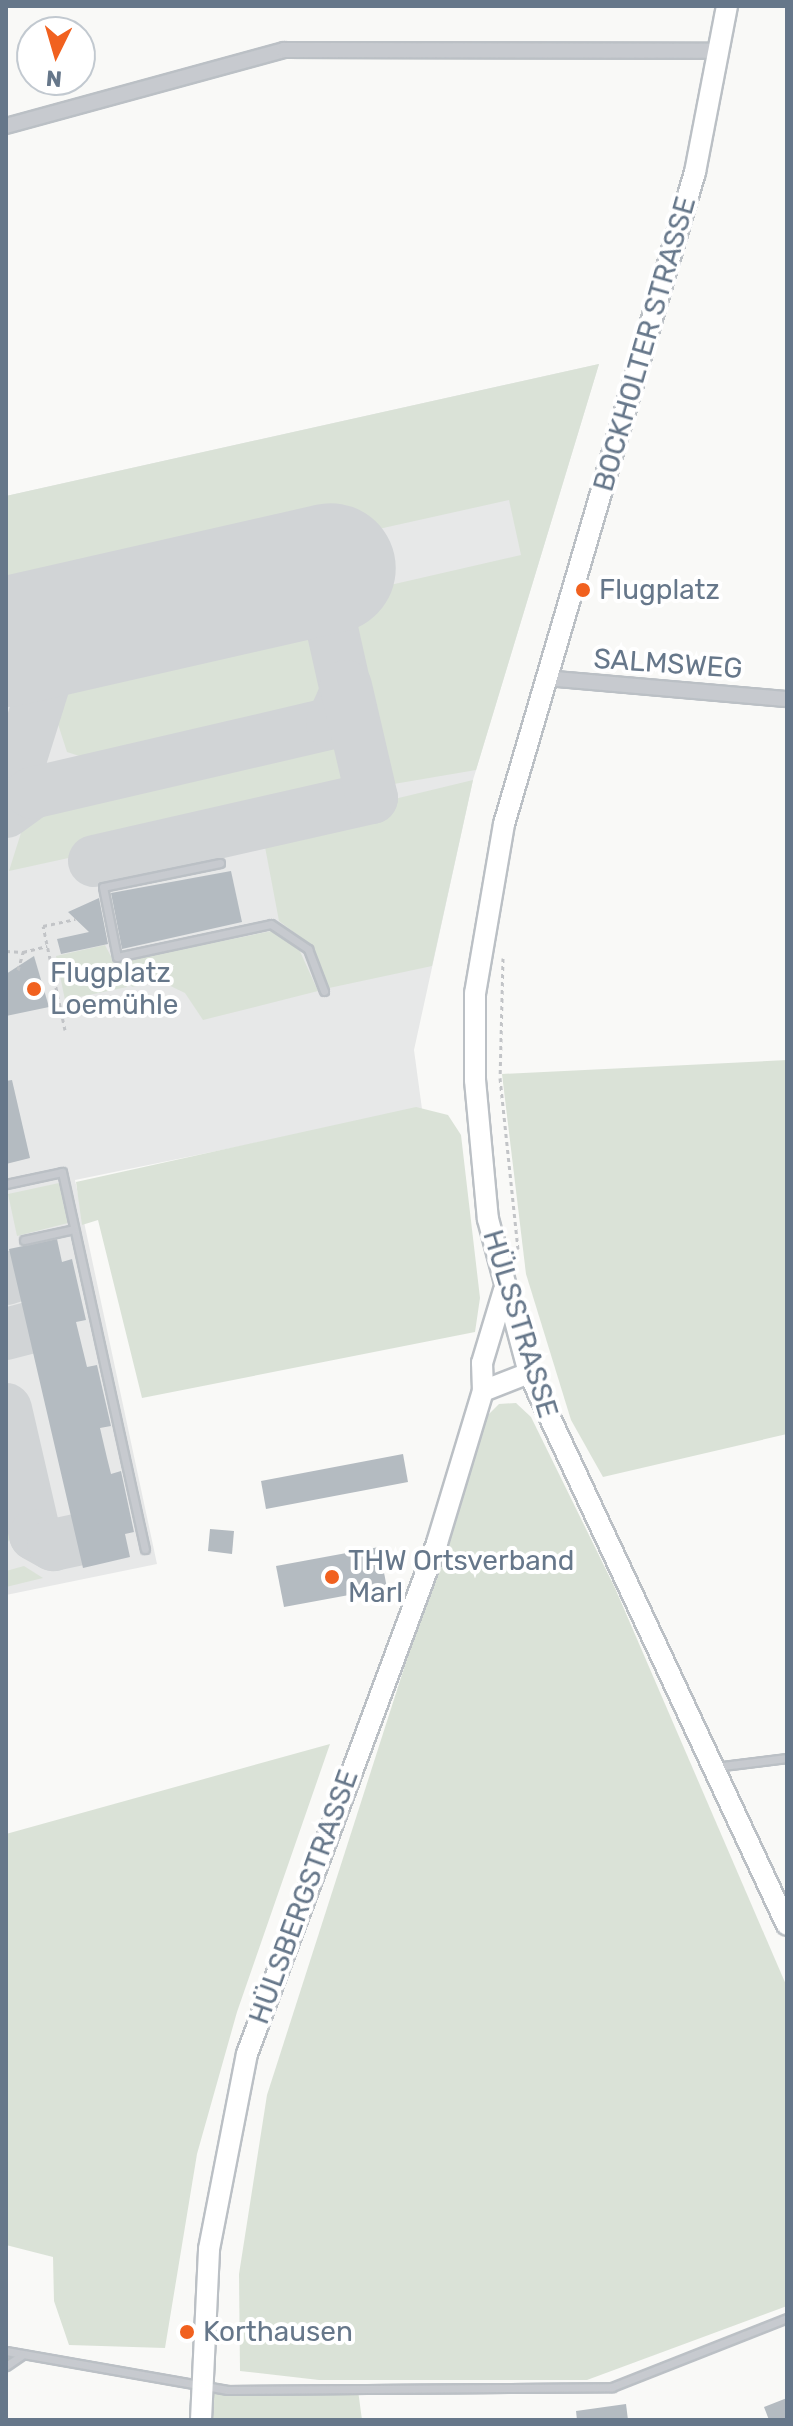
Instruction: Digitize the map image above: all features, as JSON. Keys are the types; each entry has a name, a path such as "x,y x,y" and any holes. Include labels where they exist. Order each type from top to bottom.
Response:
{"street":[{"name":"BOCKHOLTER STRASSE","path":"545,678 695,172 727,6"},
{"path":"6,126 284,50 719,51"},
{"name":"SALMSWEG","path":"545,678 787,699"},
{"name":"HÜLSSTRASSE","path":"545,678 504,824 475,993 480,1165 504,1290 529,1373 787,1925"},
{"name":"HÜLSBERGSTRASSE","path":"201,2420 201,2382 218,2184 247,2054 437,1543 483,1391 482,1363 504,1290"},
{"path":"483,1391 529,1373"}],"lane":[{"path":"220,863 103,887 117,957 271,924 308,949 324,991"},
{"path":"6,1184 62,1172 145,1549"},
{"path":"24,1240 74,1229"},
{"path":"712,1768 787,1758"},
{"path":"6,2351 21,2356 201,2382 228,2390 612,2387 787,2318"},
{"path":"6,2366 21,2356"}],"path":[{"path":"65,1030 43,926 75,919"},
{"path":"6,951 23,952 47,946"},
{"path":"504,947 500,1078 520,1260"},
{"path":"18,970 23,952"}],"shaded area":[{"path":"599,364 473,780 414,1050 422,1109 75,1180 157,1564 6,1595 6,496"},
{"path":"599,364 476,770 382,786 338,597 521,555 509,500 6,612 6,496"},
{"path":"275,611 291,611 319,629 332,678 313,718 110,766 67,752 57,721 80,658"},
{"path":"336,738 349,746 358,784 352,796 9,871 25,820 41,803"},
{"path":"473,780 432,966 329,988 312,946 279,921 262,831"},
{"path":"272,931 298,947 318,991 203,1020 185,993 160,981 132,987 117,962"},
{"path":"105,945 127,987 65,1000 56,956"},
{"path":"787,1060 787,1434 603,1477 571,1420 526,1274 502,1074"},
{"path":"416,1107 448,1115 461,1135 480,1298 475,1332 142,1398 98,1220 82,1225 76,1182"},
{"path":"59,1183 68,1223 17,1236 8,1194"},
{"path":"516,1403 531,1417 615,1588 787,1987 787,2306 587,2380 319,2380 240,2371 239,2274 267,2095 484,1419 499,1404"},
{"path":"6,1485 16,1526 6,1546"},
{"path":"24,1566 43,1578 6,1587 6,1571"},
{"path":"330,1744 237,2012 197,2154 165,2348 69,2345 54,2301 53,2257 6,2245 6,1834"},
{"path":"201,2382 228,2390 358,2390 362,2420 201,2420"}],"building":[{"path":"231,871 242,922 122,949 111,893"},
{"path":"99,898 108,944 61,954 57,939 89,932 68,912"},
{"path":"34,956 49,1007 6,1016 6,974"},
{"path":"12,1080 30,1158 6,1164 6,1081"},
{"path":"57,1239 62,1262 72,1259 86,1320 76,1322 87,1367 97,1365 111,1426 100,1428 111,1474 121,1471 134,1532 125,1534 130,1557 83,1568 9,1249"},
{"path":"403,1454 408,1482 266,1509 261,1481"},
{"path":"210,1529 234,1531 232,1554 208,1551"},
{"name":"THW Ortsverband Marl","path":"379,1547 387,1588 284,1607 276,1566"},
{"path":"787,2398 787,2420 769,2420 764,2407"},
{"path":"626,2404 628,2420 577,2420 576,2411"}],"taxiway":[{"path":"6,812 32,793 332,723 346,691 327,606 303,583 262,583"},
{"path":"6,806 55,650 87,623"},
{"path":"6,650 34,671 39,701"},
{"path":"94,861 372,798 346,686"},
{"path":"6,1279 15,1276"},
{"path":"6,1334 28,1328"},
{"path":"6,1409 35,1535 53,1545 77,1540"}],"runway":[{"path":"6,642 331,568"}],"place":[{"name":"Flugplatz","path":"583,590"},
{"name":"Flugplatz Loemühle","path":"34,989"},
{"name":"THW Ortsverband Marl","path":"332,1577"},
{"name":"Korthausen","path":"187,2332"}]}
